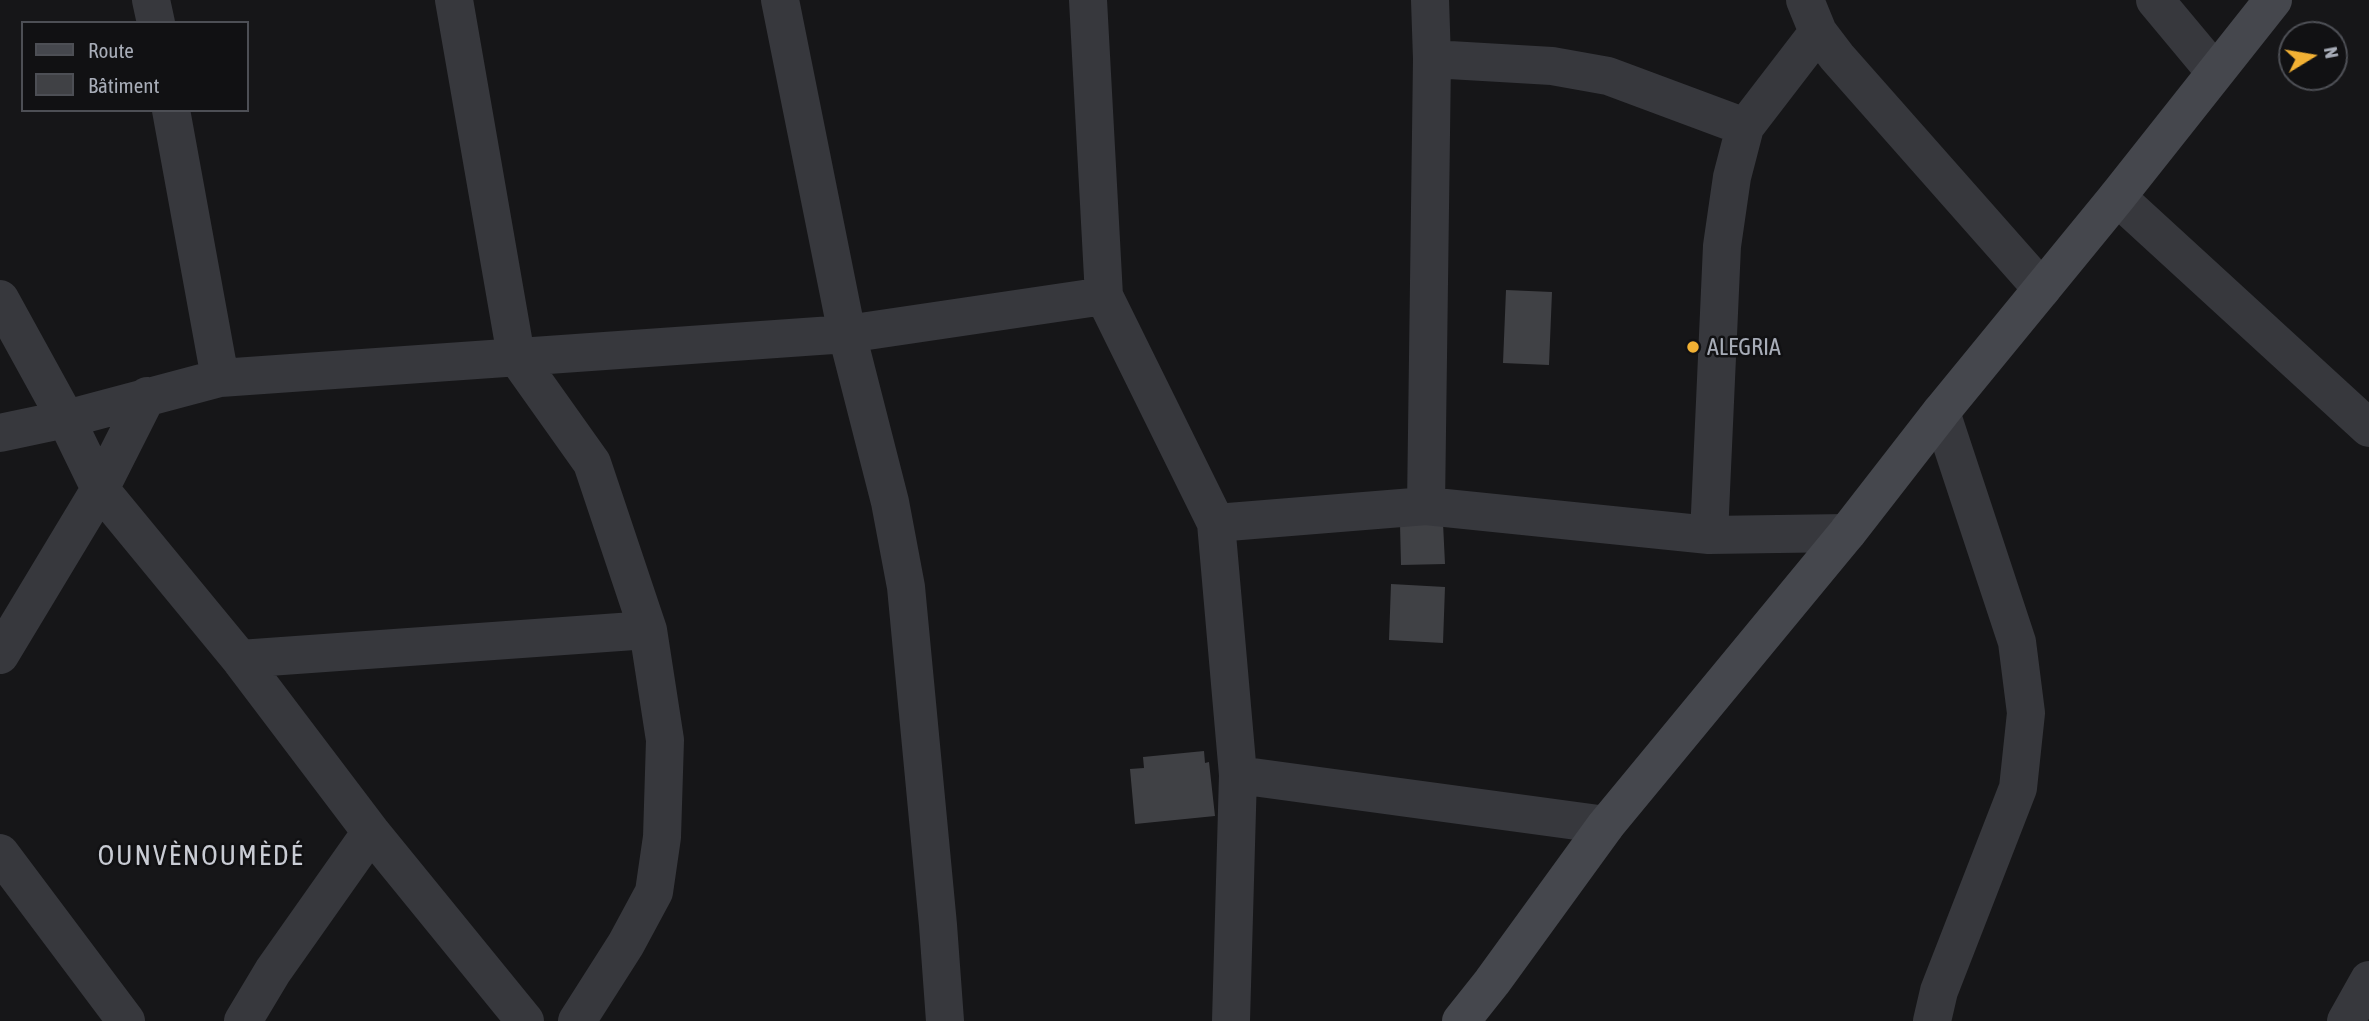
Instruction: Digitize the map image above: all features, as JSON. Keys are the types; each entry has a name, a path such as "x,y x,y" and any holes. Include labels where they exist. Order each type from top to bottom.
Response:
{"main road":[{"path":"1461,1021 1606,825 1847,533 1941,412 2117,197 2273,0"}],"street":[{"path":"151,0 156,21"},
{"path":"454,0 516,356 592,463 648,630 665,740 662,837 654,892 626,944 577,1021"},
{"path":"780,0 848,334 890,502 906,587 945,1021"},
{"path":"1088,0 1104,296 1216,523 1238,775 1231,1021"},
{"path":"1426,506 1432,59 1430,0"},
{"path":"2155,0 2215,72"},
{"path":"1709,535 1721,246 1732,177 1745,127 1812,16 1837,57 2042,289"},
{"path":"1432,59 1552,66 1608,76 1745,127"},
{"path":"171,112 220,378"},
{"path":"2117,197 2369,429"},
{"path":"0,433 66,419 220,378 848,334 1104,296"},
{"path":"0,299 66,419 100,489 240,659 371,832 525,1021"},
{"path":"0,655 100,489 147,396"},
{"path":"1932,1021 1940,991 2018,788 2026,713 2017,642 1941,412"},
{"path":"1216,523 1426,506 1709,535 1847,533"},
{"path":"240,659 648,630"},
{"path":"1238,775 1606,825"},
{"path":"243,1021 273,971 371,832"},
{"path":"0,853 126,1021"},
{"path":"2346,1021 2369,980"}],"building":[{"path":"1506,290 1552,292 1549,365 1503,363"},
{"path":"1443,523 1445,564 1401,565 1400,524"},
{"path":"1391,584 1445,587 1443,643 1389,640"},
{"path":"1204,751 1205,763 1209,762 1215,816 1135,824 1130,769 1144,768 1143,757"}],"place":[{"name":"ALEGRIA","path":"1693,347"}],"district":[{"name":"OUNVÈNOUMÈDÉ","path":"201,856"}]}
